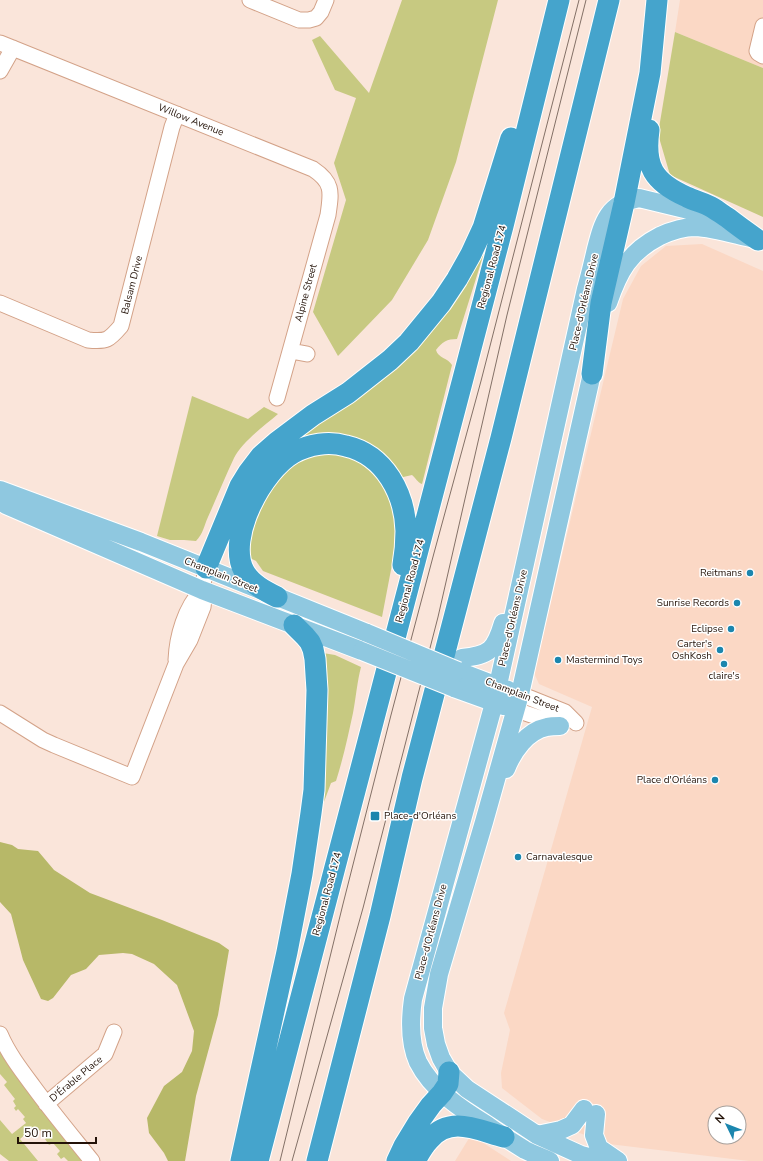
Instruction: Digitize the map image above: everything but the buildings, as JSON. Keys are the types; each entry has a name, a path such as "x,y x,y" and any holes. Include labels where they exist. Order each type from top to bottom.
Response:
{"highway":[{"path":"206,568 240,486 261,456 313,415 348,393 390,360 409,342 441,304 457,280 483,228 555,0"},
{"name":"Regional Road 174","path":"258,1161 501,234 559,0"},
{"path":"317,1161 380,916 412,778 501,438 609,0"},
{"path":"592,374 601,303 624,203 650,73 657,0"},
{"path":"650,73 651,102 647,155 651,168 659,179 670,189 713,208 760,241"},
{"path":"268,1121 280,1056 401,585 405,550 405,516 402,503 390,476 373,458 352,447 338,444 310,446 283,460 263,483 256,496 243,529 240,540 240,558 245,573 250,579 262,589 277,597"},
{"path":"241,1161 291,928 303,867 313,798 317,698 315,659 310,642 294,625"},
{"path":"397,1161 418,1123 448,1084 450,1072"},
{"path":"415,1161 427,1141 441,1129 450,1126 466,1126 504,1137"}],"main road":[{"name":"Place-d'Orléans Drive","path":"550,1161 530,1156 462,1109 442,1093 418,1062 411,1034 413,999 496,694 586,288 602,226 608,215 615,208 639,198 701,212 760,241"},
{"name":"Place-d'Orléans Drive","path":"603,1161 581,1156 537,1134 467,1089 450,1072 441,1058 436,1044 433,1028 433,1008 439,974 518,702 606,308 614,287 624,266 634,253 647,242 678,229 695,227 709,229 760,241"},
{"name":"Champlain Street","path":"0,490 141,542 425,657 460,664 496,694"},
{"name":"Champlain Street","path":"0,502 202,590 454,688 496,694 518,702"},
{"path":"460,664 492,648 498,640 533,531"},
{"path":"484,822 507,765 521,744 537,730 547,727 560,726"},
{"path":"537,1134 561,1130 572,1125 590,1112 594,1135 599,1148 618,1161"}],"street":[{"path":"250,0 299,20 309,20 316,18 322,12 326,0"},
{"path":"763,26 757,51 758,54 763,56"},
{"path":"0,71 6,46"},
{"name":"Willow Avenue","path":"6,46 314,169 322,175 328,184 331,194 328,215 322,235"},
{"name":"Balsam Drive","path":"0,303 88,340 101,341 111,338 121,326 170,134 177,114"},
{"name":"Alpine Street","path":"277,398 322,235"},
{"path":"291,351 307,354"},
{"path":"0,713 54,745 132,777 176,664 178,644 184,623 191,603 202,590 206,568"},
{"name":"Champlain Street","path":"518,702 565,712 576,723 560,726"},
{"name":"D'Érable Place","path":"46,1104 106,1054 114,1032"},
{"path":"0,1034 25,1076 92,1161"}],"shaded area":[{"path":"680,0 763,0 763,68 675,32"},
{"path":"702,244 763,271 763,1161 749,1161 609,1144 542,1119 502,1088 501,1073 510,1030 504,1013 592,707 539,684 534,673 623,299 641,266 666,246"},
{"path":"0,842 12,845 18,849 38,851 54,870 90,893 219,943 229,950 218,1015 196,1096 185,1161 168,1161 149,1133 147,1118 164,1086 182,1072 192,1051 194,1031 177,985 154,964 132,954 123,953 99,955 86,969 71,975 53,998 48,1001 41,999 23,960 11,914 0,902"},
{"path":"471,1135 511,1161 455,1161"}],"green space":[{"path":"402,0 498,0 456,162 428,240 392,300 338,356 313,312 346,200 334,163 356,98 335,90 312,40 320,36 369,93"},
{"path":"675,32 763,68 763,217 670,175 658,134"},
{"path":"480,252 484,253 457,339 445,342 436,350 439,355 452,365 422,484 412,475 399,478 377,452 274,454 330,415"},
{"path":"192,396 248,419 264,407 278,414 242,446 234,458 203,530 196,541 170,540 157,536"},
{"path":"323,454 343,456 360,463 376,476 390,495 396,527 394,554 382,617 263,571 256,561 248,557 248,545 258,514 267,495 279,478 286,471 301,461"},
{"path":"323,653 335,655 361,667 353,713 341,764 336,781 331,783 321,810"},
{"path":"0,1048 83,1161 68,1161 64,1157 61,1159 57,1154 60,1151 53,1143 49,1145 45,1139 47,1137 40,1130 38,1131 34,1127 20,1139 38,1161 9,1161 0,1154 0,1120 12,1134 26,1123 23,1119 25,1117 18,1109 16,1111 14,1108 16,1106 13,1101 15,1099 4,1085 7,1082 0,1074"}],"tram line":[{"path":"280,1161 391,715 481,381 579,0"},
{"path":"292,1161 363,908 438,617 507,315 586,0"}],"place":[{"name":"Reitmans","path":"750,573"},
{"name":"Sunrise Records","path":"737,603"},
{"name":"Eclipse","path":"731,629"},
{"name":"Carter's OshKosh","path":"720,650"},
{"name":"Mastermind Toys","path":"558,660"},
{"name":"claire's","path":"724,664"},
{"name":"Place d'Orléans","path":"715,780"},
{"name":"Place-d'Orléans","path":"375,816"},
{"name":"Carnavalesque","path":"518,857"}]}
